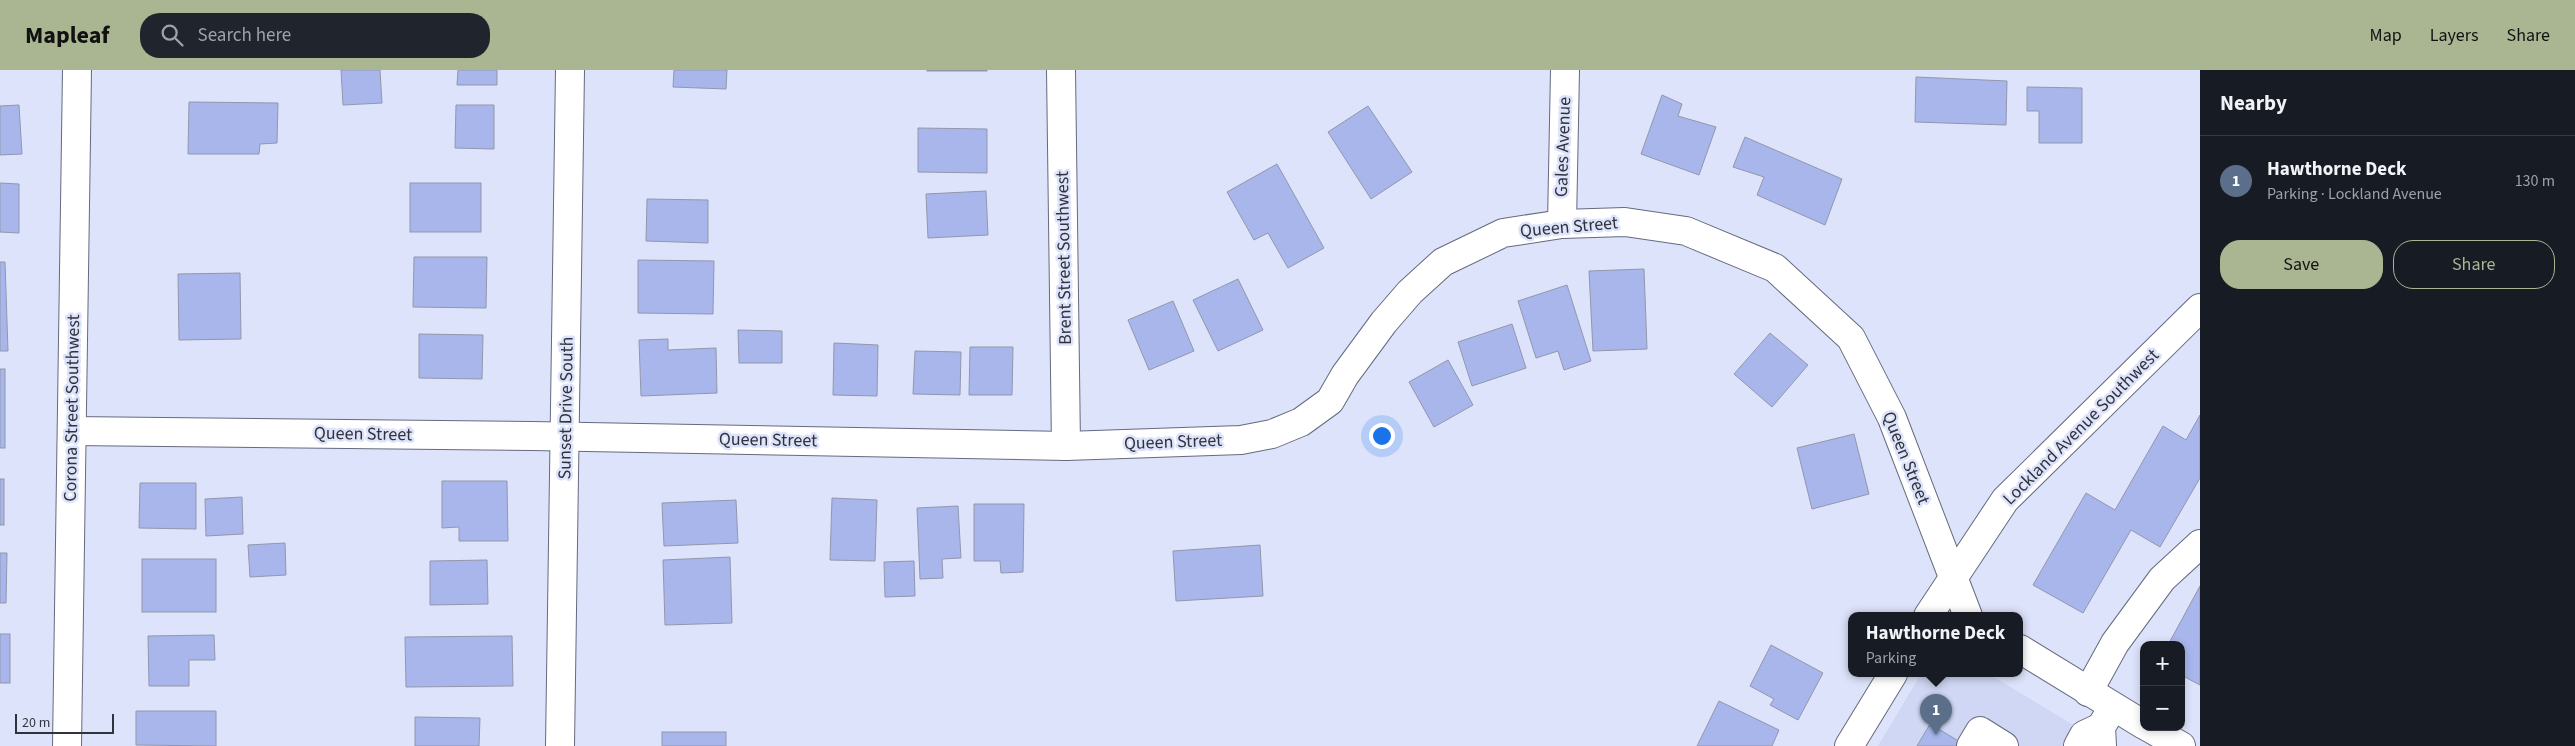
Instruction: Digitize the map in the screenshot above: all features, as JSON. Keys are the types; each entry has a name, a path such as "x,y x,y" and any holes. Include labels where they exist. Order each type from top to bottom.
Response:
{"street":[{"name":"Corona Street Southwest","path":"67,746 76,70"},
{"name":"Sunset Drive South","path":"560,746 570,70"},
{"name":"Brent Street Southwest","path":"1061,70 1066,446"},
{"name":"Gales Avenue","path":"1562,224 1565,70"},
{"name":"Queen Street","path":"72,431 566,436 1066,446 1241,440 1272,434 1301,422 1330,401 1345,375 1384,322 1410,292 1443,262 1504,233 1562,224 1625,222 1686,231 1775,268 1851,338 1892,418 1966,612"},
{"name":"Lockland Avenue Southwest","path":"1930,612 2005,500 2200,308"},
{"path":"2088,692 2114,643 2162,579 2200,544"},
{"path":"2023,651 2088,692 2105,727"},
{"path":"1849,746 1891,677"},
{"path":"2078,746 2084,735 2105,727 2140,725"},
{"path":"2155,731 2181,746"},
{"path":"1971,746 1980,732 2004,746"}],"shaded area":[{"path":"1919,677 1994,677 2108,746 1878,746"}],"building":[{"path":"341,70 380,70 382,103 343,105"},
{"path":"458,70 497,70 497,85 457,85"},
{"path":"674,70 727,70 726,89 673,87"},
{"path":"987,70 987,71 927,71"},
{"path":"1916,77 2007,81 2006,125 1915,122"},
{"path":"2027,87 2082,88 2082,143 2039,143 2039,111 2027,111"},
{"path":"1662,95 1682,104 1678,116 1716,127 1699,175 1641,154"},
{"path":"189,102 278,103 277,143 260,144 259,154 188,154"},
{"path":"19,105 22,154 0,155 0,106"},
{"path":"456,105 494,105 494,149 455,148"},
{"path":"1368,106 1412,172 1371,199 1328,132"},
{"path":"918,128 987,129 987,173 918,172"},
{"path":"1745,137 1842,179 1825,225 1757,195 1764,177 1733,167"},
{"path":"1277,164 1324,248 1288,268 1268,233 1254,240 1227,192"},
{"path":"0,183 19,184 19,233 0,232"},
{"path":"410,183 481,183 481,232 410,232"},
{"path":"986,191 988,235 928,238 926,194"},
{"path":"647,199 708,200 708,243 646,241"},
{"path":"414,257 487,257 486,308 413,307"},
{"path":"638,260 714,261 713,314 638,313"},
{"path":"0,262 5,262 8,351 0,351"},
{"path":"1644,269 1647,349 1593,351 1589,271"},
{"path":"240,273 241,339 179,340 178,274"},
{"path":"1238,279 1263,330 1218,351 1193,300"},
{"path":"1567,285 1591,361 1564,370 1558,351 1536,358 1518,301"},
{"path":"1173,301 1194,351 1149,370 1128,320"},
{"path":"1512,324 1526,368 1472,386 1458,342"},
{"path":"738,330 782,331 782,363 739,363"},
{"path":"1770,333 1808,365 1772,407 1734,374"},
{"path":"419,334 483,335 482,379 419,378"},
{"path":"668,339 668,350 716,348 717,393 641,396 639,340"},
{"path":"834,343 878,345 877,396 833,395"},
{"path":"970,347 1013,347 1012,395 969,395"},
{"path":"915,351 961,352 960,395 913,394"},
{"path":"1448,360 1473,405 1434,427 1409,382"},
{"path":"0,369 5,369 5,448 0,448"},
{"path":"2200,415 2200,478 2160,547 2131,530 2083,613 2033,585 2086,493 2115,510 2163,426 2186,440"},
{"path":"1854,434 1869,494 1812,509 1797,448"},
{"path":"0,479 4,479 4,525 0,525"},
{"path":"442,481 507,481 508,541 459,541 459,527 442,528"},
{"path":"140,483 196,483 196,529 139,528"},
{"path":"242,497 243,534 206,536 205,499"},
{"path":"832,498 877,500 875,561 830,560"},
{"path":"736,500 738,543 664,546 662,503"},
{"path":"974,504 1024,504 1023,572 1001,573 1000,561 974,561"},
{"path":"958,506 961,558 942,559 943,578 920,579 917,508"},
{"path":"285,543 286,575 250,577 248,545"},
{"path":"1260,545 1263,596 1176,601 1173,551"},
{"path":"0,553 7,553 6,603 0,603"},
{"path":"730,557 732,623 665,625 663,560"},
{"path":"142,559 216,559 216,612 142,612"},
{"path":"487,560 488,604 430,605 430,561"},
{"path":"914,561 915,596 885,597 884,562"},
{"path":"2200,586 2200,685 2185,677 2185,641 2170,641"},
{"path":"0,634 10,634 10,683 0,683"},
{"path":"214,635 215,660 189,660 189,686 149,686 148,636"},
{"path":"512,636 513,686 406,687 405,637"},
{"path":"1771,645 1823,673 1798,720 1770,705 1774,699 1750,686"},
{"path":"1719,701 1779,730 1772,746 1697,746"},
{"path":"136,711 216,711 216,746 136,745"},
{"path":"415,717 480,718 479,746 415,746"},
{"path":"1930,724 1967,746 1917,746"},
{"path":"662,732 726,732 726,746 662,746"}],"place":[{"name":"Hawthorne Deck","path":"1936,735"}]}
